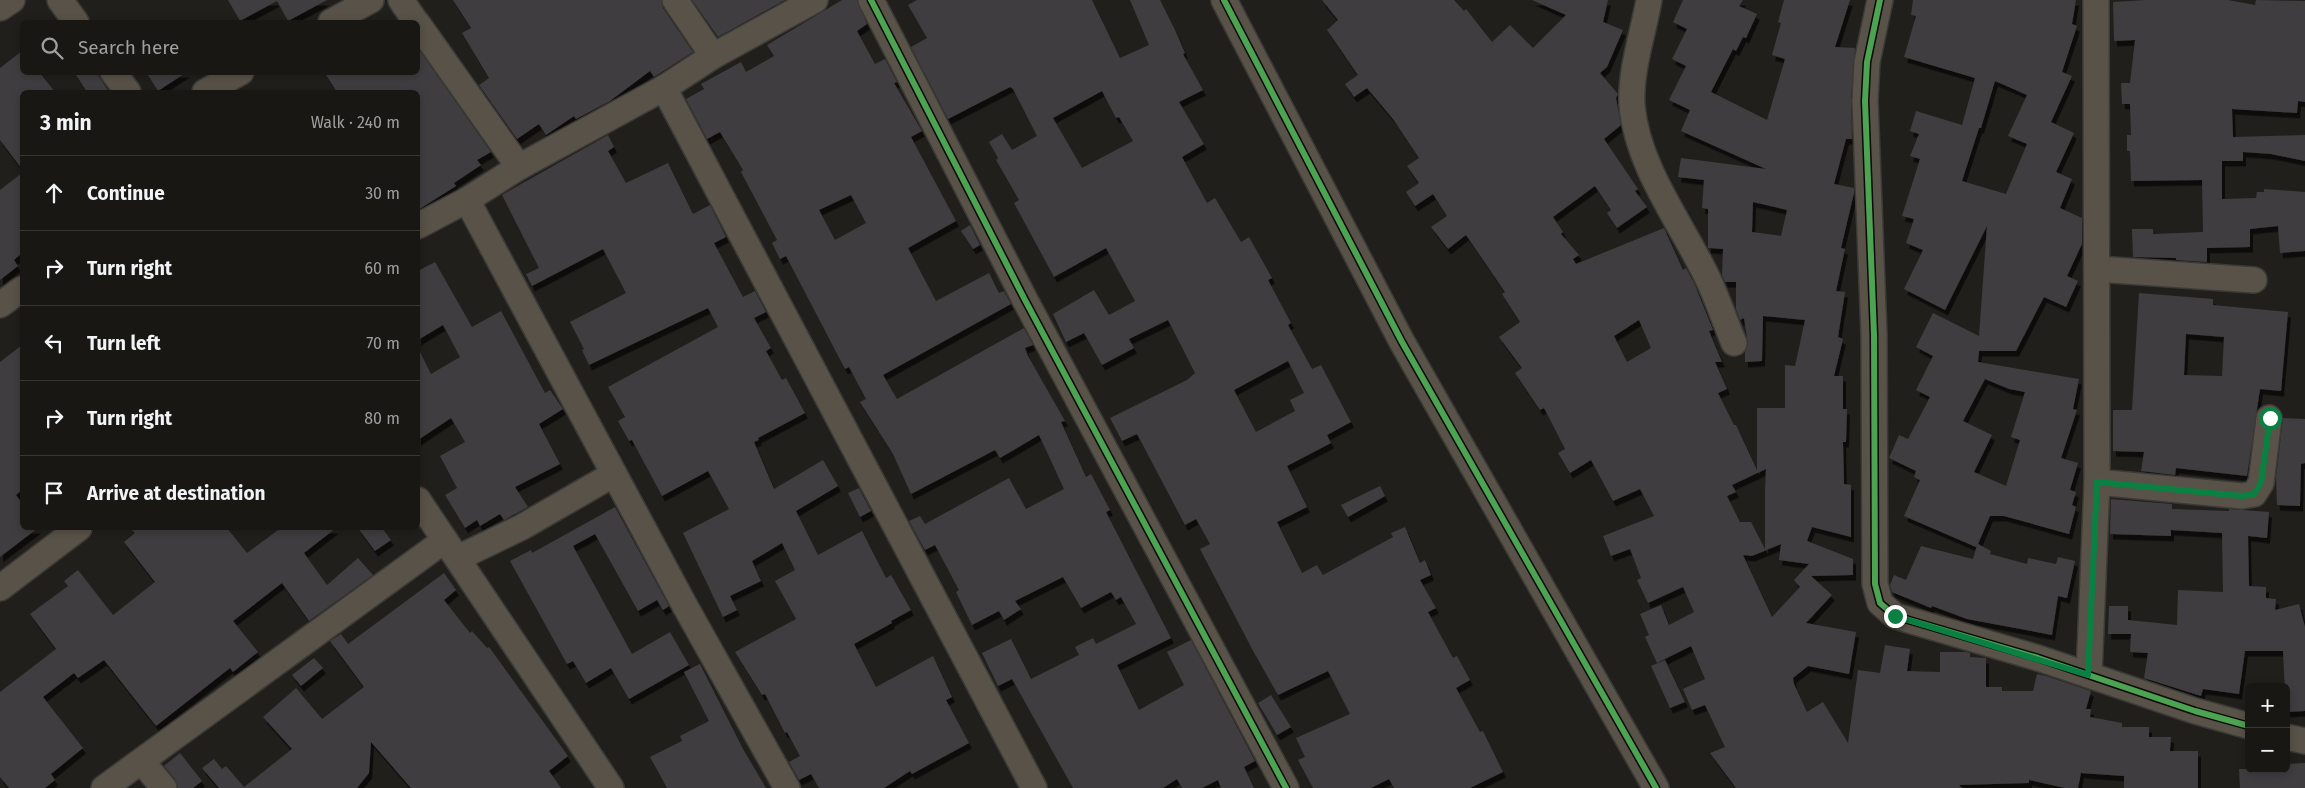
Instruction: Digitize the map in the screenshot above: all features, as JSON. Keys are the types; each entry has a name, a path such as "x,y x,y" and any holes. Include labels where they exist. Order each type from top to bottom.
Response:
{"street":[{"path":"0,8 12,0"},
{"path":"60,0 75,20"},
{"path":"335,20 371,0"},
{"path":"401,0 415,20"},
{"path":"675,0 713,56"},
{"path":"420,225 468,200 519,168 664,88 713,56 815,0"},
{"path":"871,0 1025,300 1286,788"},
{"path":"1224,0 1402,342 1656,788"},
{"path":"1649,0 1636,69 1632,104 1637,139 1649,167 1708,280 1734,343"},
{"path":"1880,0 1867,62 1865,102 1874,335 1875,584 1880,603 1895,616 2245,725"},
{"path":"2088,675 2097,482 2096,0"},
{"path":"420,27 519,168"},
{"path":"115,75 126,90"},
{"path":"209,90 236,75"},
{"path":"664,88 1034,788"},
{"path":"468,200 685,606 787,788"},
{"path":"2098,269 2254,280"},
{"path":"0,305 20,290"},
{"path":"2097,482 2242,496 2254,494 2261,483 2270,418"},
{"path":"104,788 452,549 522,527 614,474"},
{"path":"420,503 612,788"},
{"path":"0,588 76,530"},
{"path":"2290,738 2305,740"},
{"path":"142,762 164,788"}],"building":[{"path":"228,0 327,0 290,20 287,20 277,1 239,20"},
{"path":"453,0 661,0 663,8 693,52 654,77 650,71 610,101 576,119 574,116 546,135 539,124 517,139 479,85 489,78 462,33 471,28"},
{"path":"692,0 785,0 718,37"},
{"path":"842,0 857,0 867,24 857,31 875,64 885,59 897,82 894,83 922,131 911,137 956,221 908,248 936,301 989,273 999,293 1004,291 1011,304 883,375 897,399 1024,328 1033,345 1025,348 1028,356 1065,421 1061,422 1086,477 1091,474 1110,510 1106,512 1171,638 1117,665 1139,710 1184,685 1167,652 1191,640 1255,761 1244,767 1254,788 1221,788 1218,780 1202,788 1182,788 1177,779 1163,788 1073,788 1012,679 998,686 982,653 1011,639 1031,679 1079,655 1075,647 1093,638 1096,644 1136,624 1121,597 1116,600 1111,592 1081,608 1063,577 1015,601 1021,609 1004,620 999,611 972,625 956,592 959,590 935,545 925,550 909,521 920,516 925,524 1009,478 1026,509 1064,489 1039,435 1000,458 995,450 911,494 893,454 860,402 866,399 849,367 845,369 786,256 780,259 772,243 777,240 741,172 743,170 720,132 707,139 686,99 704,89 701,84 741,62 746,72 774,56 767,45","holes":["851,195 866,223 835,240 819,210"]},
{"path":"917,0 1092,0 1120,58 1149,45 1130,0 1160,0 1185,53 1183,54 1203,90 1179,102 1204,144 1182,157 1207,203 1215,198 1241,242 1249,237 1272,278 1268,280 1291,323 1288,325 1312,369 1321,365 1351,422 1327,435 1331,443 1287,466 1307,507 1277,522 1302,573 1317,565 1323,575 1393,537 1391,533 1405,527 1420,563 1425,560 1431,575 1420,580 1436,608 1428,612 1453,658 1457,656 1470,680 1456,688 1480,732 1483,731 1503,772 1470,788 1394,788 1389,779 1371,788 1313,788 1298,760 1305,757 1296,738 1350,714 1328,671 1278,695 1200,549 1210,544 1196,519 1185,525 1137,434 1122,441 1110,418 1187,380 1195,373 1168,320 1129,339 1134,348 1102,365 1084,333 1066,342 1053,314 1094,290 1109,315 1135,301 1106,248 1054,277 1014,203 1019,200 996,160 998,158 989,142 1002,134 1012,150 1037,136 1013,89 1010,87 948,119 911,47 927,38 908,5","holes":["1102,91 1116,118 1119,117 1133,141 1082,168 1053,118","1288,361 1304,393 1290,400 1295,411 1256,432 1234,390"]},
{"path":"1322,0 1454,0 1464,11 1466,9 1492,42 1510,25 1533,48 1566,15 1532,0 1608,0 1603,22 1623,30 1607,67 1600,73 1618,94 1616,98 1621,125 1604,139 1638,189 1635,191 1647,207 1617,228 1607,213 1611,210 1595,186 1553,217 1563,232 1561,234 1579,255 1573,259 1576,264 1664,228 1683,270 1686,268 1695,285 1713,330 1709,331 1722,362 1715,362 1727,389 1718,393 1734,425 1736,425 1757,470 1757,408 1785,408 1785,365 1795,366 1805,320 1763,316 1762,361 1745,362 1745,352 1748,344 1744,318 1740,320 1736,309 1736,282 1725,282 1722,275 1723,249 1708,248 1708,209 1702,208 1704,180 1678,177 1681,158 1766,169 1681,131 1690,110 1669,100 1686,66 1672,59 1687,29 1673,22 1683,0 1743,0 1739,6 1757,14 1746,38 1743,37 1736,51 1733,49 1711,92 1767,120 1785,59 1772,55 1781,23 1778,22 1784,0 1850,0 1835,47 1855,48 1851,100 1852,139 1846,139 1834,184 1854,188 1854,193 1841,248 1845,249 1836,291 1845,292 1838,337 1843,339 1834,376 1843,376 1843,409 1847,409 1846,442 1843,442 1844,484 1851,485 1851,537 1812,527 1807,541 1853,559 1853,575 1811,576 1832,595 1806,623 1856,632 1849,674 1808,666 1793,678 1794,684 1807,712 1823,702 1848,743 1858,670 1880,673 1885,645 1910,649 1907,671 1940,672 1940,652 1970,653 1970,657 1986,658 1986,687 2002,687 2002,691 2033,691 2037,674 2046,676 2091,691 2086,709 2091,709 2090,717 2122,723 2122,727 2149,727 2149,737 2171,737 2170,751 2198,751 2198,788 2124,788 2124,776 2081,773 2078,788 2065,788 2029,780 2029,783 1959,785 1962,788 1736,788 1710,753 1725,747 1705,705 1692,710 1683,689 1705,679 1691,646 1657,663 1645,637 1649,635 1640,614 1661,605 1669,625 1694,612 1683,587 1648,603 1637,580 1641,578 1630,549 1611,556 1603,536 1654,516 1640,489 1613,501 1591,460 1570,473 1558,453 1565,449 1544,408 1540,410 1515,373 1522,368 1499,337 1520,322 1502,294 1505,292 1466,235 1448,249 1431,227 1447,216 1433,194 1415,206 1406,192 1419,183 1407,166 1419,158 1393,119 1367,88 1354,97 1345,84 1358,75 1327,30 1338,20","holes":["1753,202 1787,210 1781,236 1752,232","1639,320 1651,348 1627,362 1614,336","1766,469 1765,549 1751,522 1740,522 1727,496 1736,492 1732,485","1781,544 1779,560 1809,564 1794,580 1800,587 1772,617 1743,555 1752,556"]},
{"path":"1913,0 2076,0 2072,24 2077,26 2062,72 2072,76 2051,122 2074,133 2056,172 2072,179 2060,208 2082,218 2082,244 2067,276 2078,281 2066,307 2044,297 2016,351 1979,351 1978,362 2079,379 2073,409 2077,410 2061,458 2078,463 2070,490 2076,492 2072,505 2076,507 2069,534 2004,516 1990,516 1978,544 1991,551 1990,554 2027,564 2028,558 2056,564 2058,557 2075,561 2067,598 2058,596 2052,635 1967,619 1932,606 1931,608 1892,592 1890,585 1894,575 1906,580 1921,546 1973,559 1977,545 1976,547 1904,516 1920,480 1914,477 1916,471 1889,458 1899,435 1908,439 1930,397 1916,390 1933,356 1916,347 1933,313 1979,336 1987,226 1945,310 1904,289 1923,250 1906,243 1914,219 1902,216 1920,159 1910,156 1919,134 1910,131 1916,111 1962,125 1975,78 1904,57 1916,16 1911,15","holes":["1995,81 2027,95 2008,136 2027,144 2006,194 1962,181","1985,379 2009,389 2025,392 2011,437 2020,440 2006,486 1974,472 1992,435 1963,421"]},
{"path":"2228,0 2255,5 2256,0 2305,1 2305,102 2298,101 2297,113 2232,109 2233,137 2305,135 2305,161 2271,154 2243,152 2243,161 2222,161 2222,199 2256,198 2257,192 2264,192 2264,189 2305,192 2305,251 2280,253 2278,226 2250,229 2250,247 2207,248 2207,262 2176,260 2176,258 2133,257 2132,229 2153,229 2153,234 2203,232 2202,180 2131,181 2130,151 2127,151 2127,135 2131,135 2130,104 2122,104 2121,83 2130,83 2135,40 2114,41 2113,2"},
{"path":"420,51 491,152 477,160 481,165 454,183 456,186 420,209 420,90 336,90 326,75 420,75"},
{"path":"20,53 20,75 41,75 53,90 20,90 20,166 0,140 0,68"},
{"path":"76,75 98,75 108,90 86,90"},
{"path":"148,75 182,75 160,90 157,90"},
{"path":"608,135 614,147 608,151 626,183 668,163 693,214 710,205 726,237 714,243 743,297 755,291 766,312 754,318 771,348 766,351 782,380 786,378 805,413 754,442 774,489 823,460 838,486 796,511 818,555 862,531 886,578 891,575 911,610 854,644 876,687 933,656 952,697 946,700 969,743 912,774 910,771 884,788 819,788 811,774 799,780 789,762 800,756 787,732 785,733 765,694 762,695 735,652 796,619 775,581 795,570 782,543 752,561 761,581 730,596 737,610 723,617 683,533 729,509 708,471 662,496 632,440 629,441 618,421 625,417 608,387 718,327 708,308 589,365 582,350 584,349 570,322 626,293 603,249 532,286 526,274 539,268 502,195"},
{"path":"20,175 20,255 14,260 18,266 0,280 0,190"},
{"path":"970,225 980,245 973,249 961,231"},
{"path":"435,262 472,327 501,311 545,393 550,390 563,409 539,424 560,464 515,487 528,507 504,520 500,514 480,526 477,520 465,528 445,495 457,488 440,456 465,442 451,418 420,439 420,352 431,374 460,357 443,325 420,339 420,270"},
{"path":"2139,293 2213,299 2213,305 2288,312 2281,391 2260,389 2247,476 2176,468 2175,475 2141,471 2144,452 2113,451 2113,410 2132,410","holes":["2186,334 2224,337 2222,376 2184,375"]},
{"path":"20,347 20,492 16,495 20,500 20,530 35,530 0,557 0,362"},
{"path":"2283,418 2305,419 2305,463 2301,464 2300,506 2277,505 2276,478"},
{"path":"1380,486 1385,496 1348,517 1341,505"},
{"path":"859,488 871,511 860,517 848,493"},
{"path":"2111,499 2172,504 2172,509 2229,511 2229,509 2269,512 2267,538 2248,536 2249,586 2266,587 2266,598 2276,599 2275,610 2299,604 2305,627 2305,711 2290,712 2290,683 2285,683 2283,651 2245,651 2239,694 2203,689 2201,696 2144,678 2148,653 2130,652 2131,634 2108,634 2109,606 2128,606 2128,620 2177,625 2178,590 2223,592 2222,533 2171,530 2171,536 2110,534"},
{"path":"615,507 669,606 663,610 657,600 638,611 595,534 573,546 632,654 670,632 689,665 629,699 611,668 586,683 573,661 567,664 510,561 531,550 532,553"},
{"path":"132,530 229,530 247,553 278,530 333,530 304,553 327,585 358,558 373,575 309,621 282,583 233,621 258,652 233,672 230,668 156,726 104,660 78,678 74,673 43,697 83,748 51,774 55,780 45,788 9,788 0,777 0,692 56,649 30,614 68,586 64,581 78,570 113,615 155,582 124,542 135,533"},
{"path":"359,530 384,530 391,540 375,551"},
{"path":"444,573 456,590 444,600 470,633 472,631 487,648 489,647 568,756 549,771 561,788 411,788 371,742 369,773 357,788 219,788 202,768 214,759 222,769 226,766 244,787 292,749 263,717 296,688 322,719 364,687 330,641 341,634 348,644"},
{"path":"314,658 323,668 301,686 292,675"},
{"path":"1665,660 1685,702 1670,708 1651,666"},
{"path":"700,664 743,749 766,788 667,788 650,757 682,741 680,736 709,721 684,672"},
{"path":"1271,695 1291,727 1277,735 1258,703"},
{"path":"180,753 202,781 193,788 178,788 175,779 164,766"},
{"path":"2305,763 2305,788 2240,788 2239,769 2245,769 2245,773 2290,773 2290,764"}],"cycle path":[{"path":"871,0 1025,300 1286,788"},
{"path":"1224,0 1402,342 1656,788"},
{"path":"1880,0 1867,62 1865,101 1874,335 1875,584 1880,603 1895,616 2038,658 2195,711 2245,725"}],"route":[{"path":"1895,616 2038,658 2088,675 2097,482 2242,496 2254,494 2261,483 2270,418"}]}
